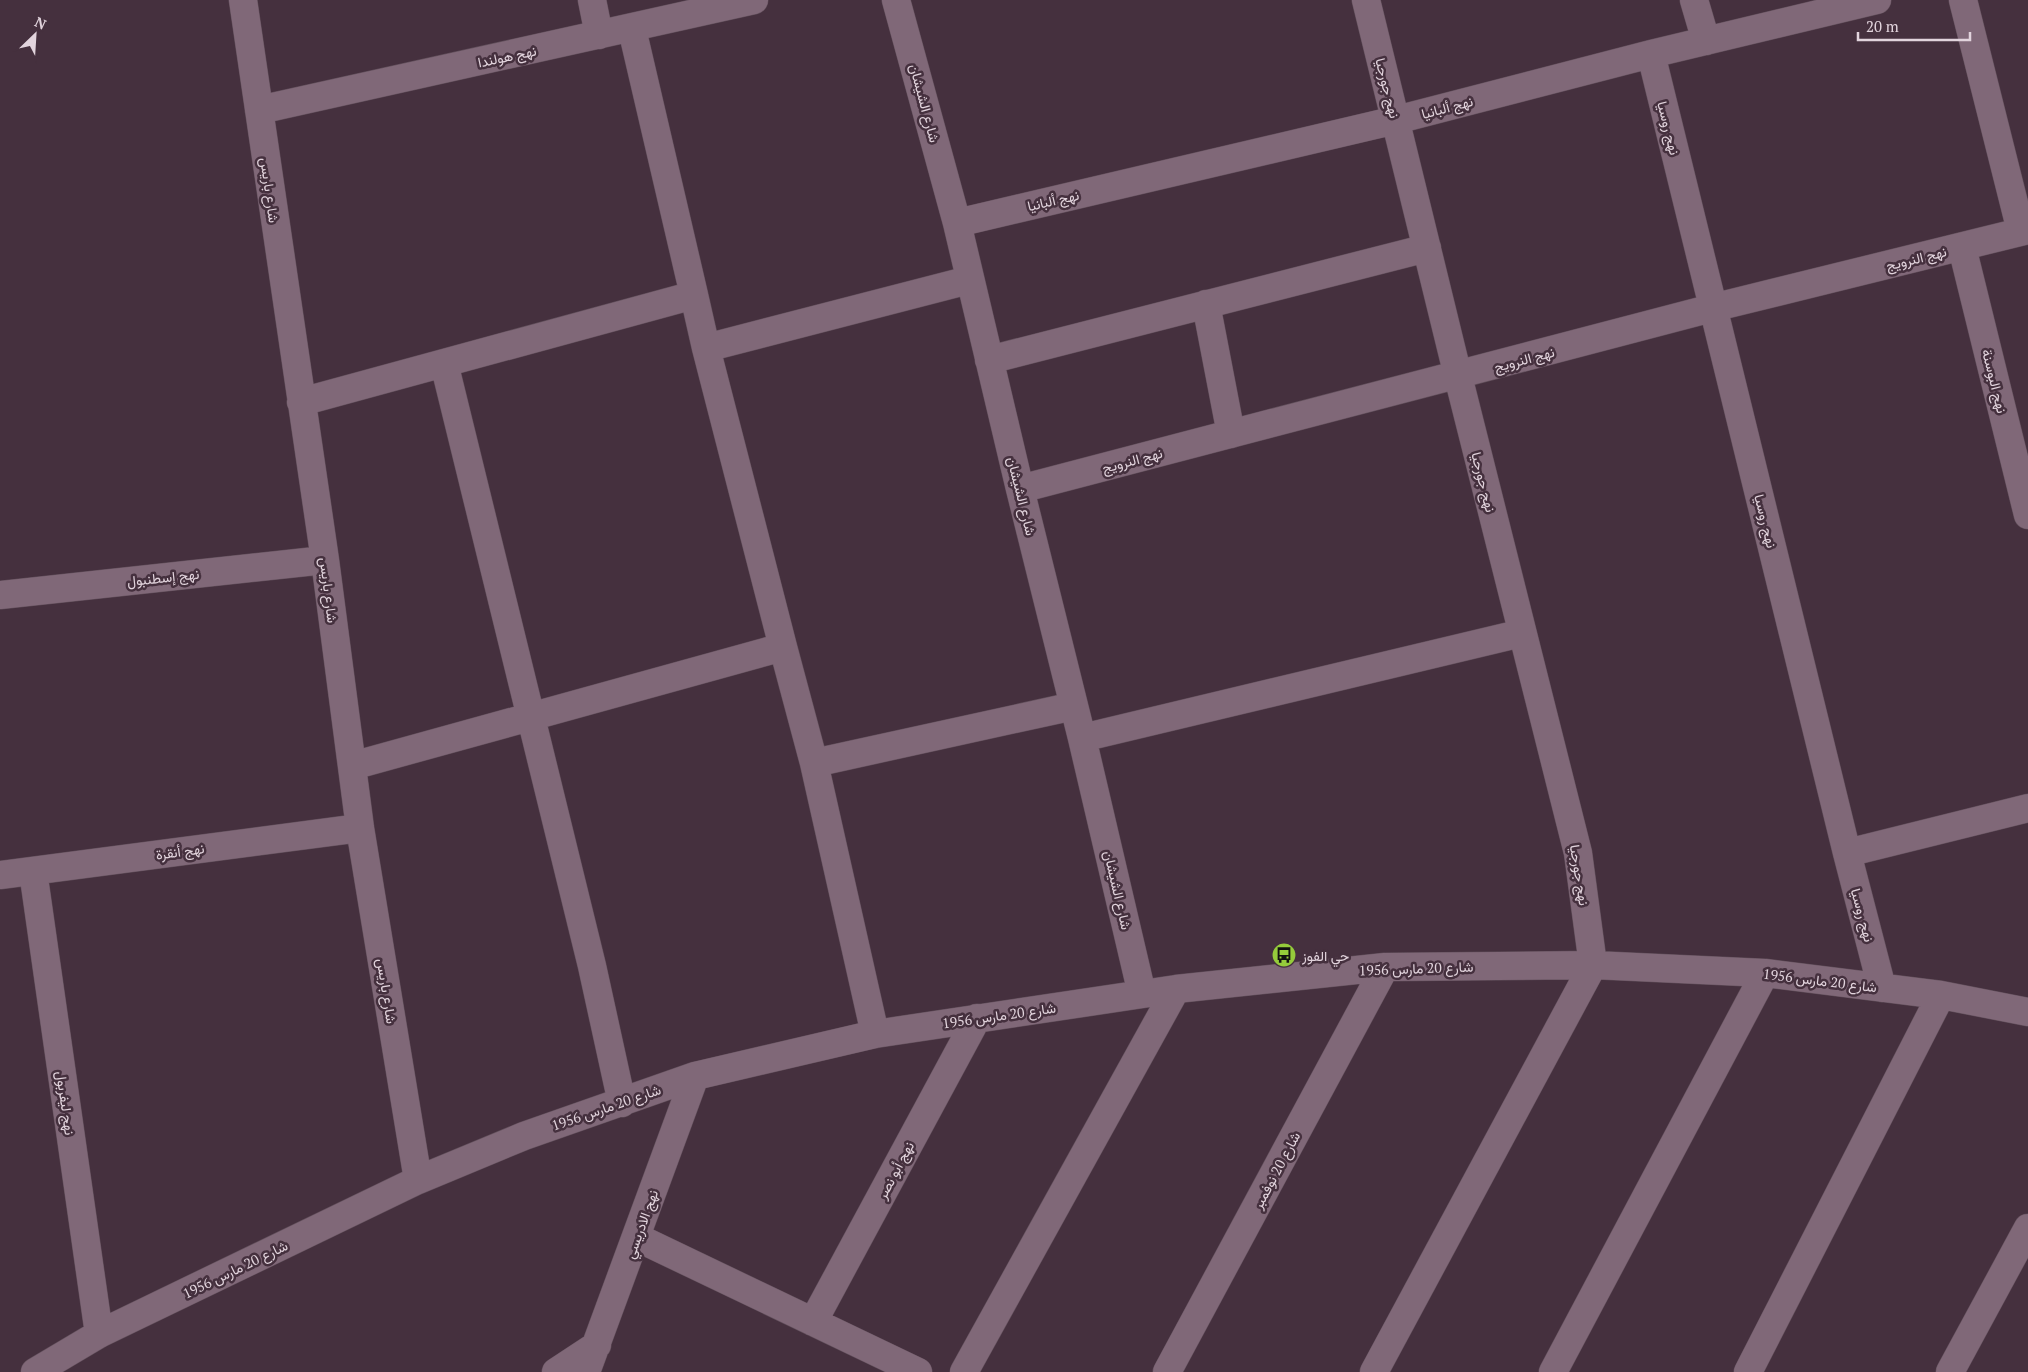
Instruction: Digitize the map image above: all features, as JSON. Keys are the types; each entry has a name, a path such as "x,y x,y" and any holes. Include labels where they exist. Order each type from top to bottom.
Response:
{"street":[{"name":"شارع باريس","path":"243,0 325,560 360,828 418,1180"},
{"path":"592,0 599,36"},
{"name":"نهج هولندا","path":"259,110 632,29 754,0"},
{"name":"شارع الشيشان","path":"896,0 957,223 969,280 1082,738 1142,994"},
{"name":"نهج جورجيا","path":"1366,0 1578,853 1593,965"},
{"path":"1694,0 1706,41"},
{"name":"نهج ألبانيا","path":"957,223 1396,120 1651,54 1876,0"},
{"path":"1963,0 2024,231"},
{"path":"632,29 706,348 814,763 875,1034"},
{"name":"نهج روسيا","path":"1651,54 1712,308 1882,988"},
{"name":"نهج النرويج","path":"1020,489 1458,376 1712,308 2024,231"},
{"name":"نهج البوسنة","path":"1962,247 2028,515"},
{"path":"989,360 1427,248"},
{"path":"706,348 969,280"},
{"path":"301,402 694,295"},
{"path":"1206,304 1230,434"},
{"path":"444,363 592,966 622,1102"},
{"name":"نهج إسطنبول","path":"0,595 325,560"},
{"path":"1082,738 1522,633"},
{"path":"352,766 783,647"},
{"path":"814,763 1074,706"},
{"path":"1847,853 2028,808"},
{"name":"نهج أنقرة","path":"0,875 360,828"},
{"name":"نهج ليفربول","path":"34,871 99,1334"},
{"path":"1374,1372 1593,965"},
{"name":"شارع 20 مارس 1956","path":"35,1372 99,1334 418,1180 524,1136 695,1076 875,1034 1176,989 1385,967 1593,965 1765,973 1941,995 2028,1012"},
{"name":"شارع 20 نوفمبر","path":"1167,1372 1385,967"},
{"path":"1552,1372 1765,973"},
{"path":"964,1372 1176,989"},
{"path":"1748,1372 1941,995"},
{"name":"نهج أبو نصر","path":"813,1322 977,1018"},
{"name":"نهج الادريسي","path":"586,1372 695,1076"},
{"path":"1950,1372 2028,1228"},
{"path":"636,1237 918,1372"},
{"path":"556,1372 597,1345"}],"place":[{"name":"حي الفوز","path":"1284,955"}]}
